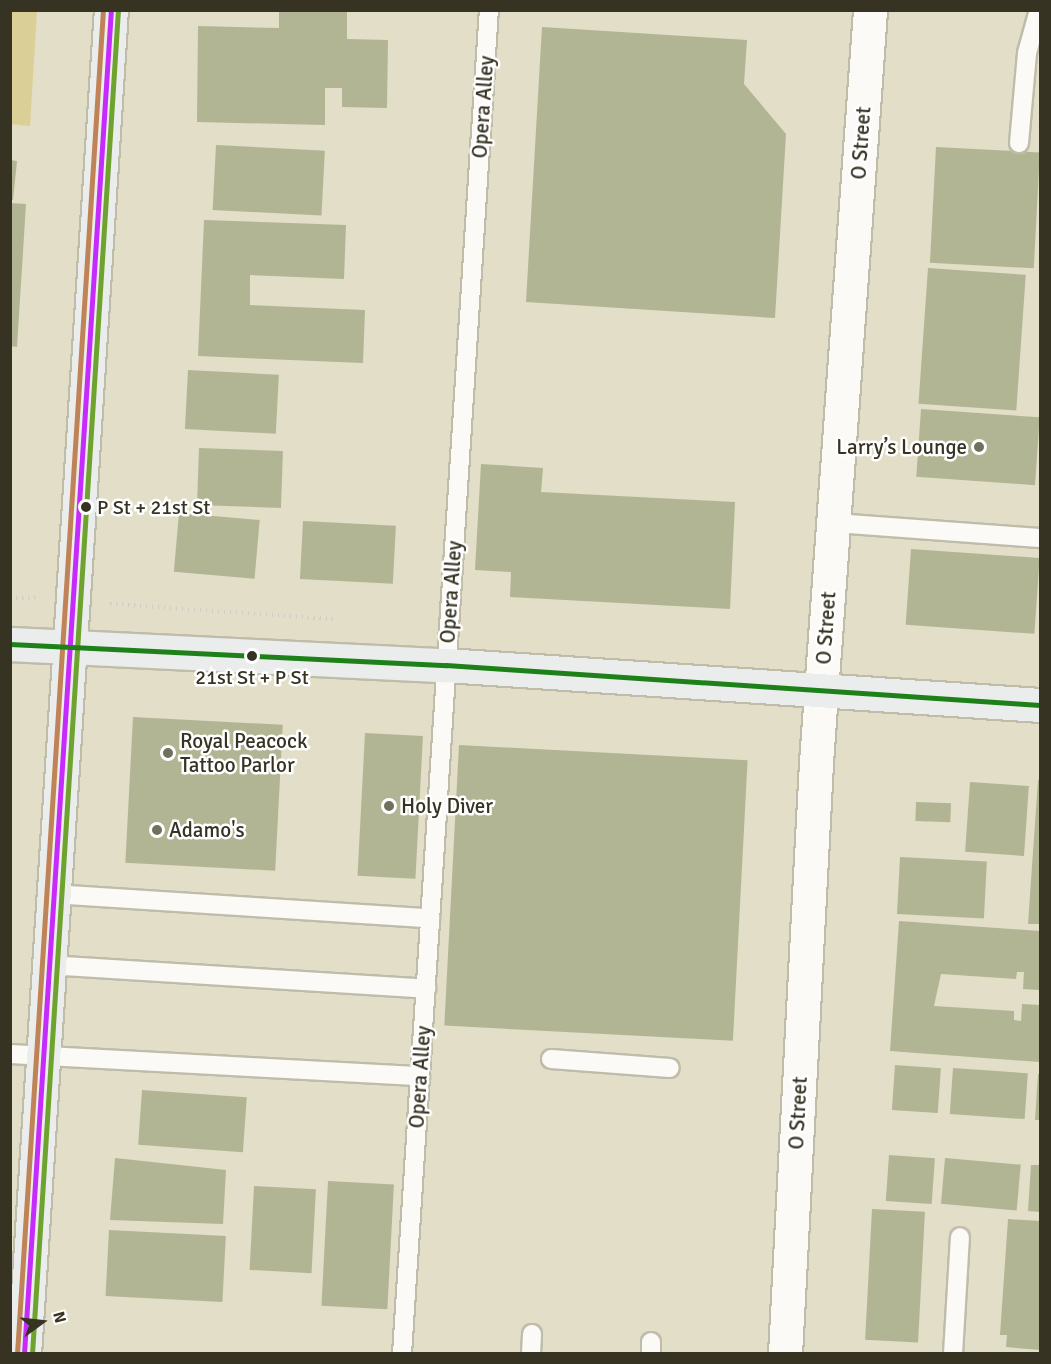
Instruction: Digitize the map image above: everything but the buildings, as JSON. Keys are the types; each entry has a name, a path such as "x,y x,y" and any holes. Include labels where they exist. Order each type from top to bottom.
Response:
{"main road":[{"path":"24,1353 111,10"},
{"path":"10,644 446,665 1041,705"}],"street":[{"name":"O Street","path":"785,1353 823,690 870,10"}],"lane":[{"name":"Opera Alley","path":"402,1353 489,10"},
{"path":"1019,143 1027,53 1039,10"},
{"path":"834,523 1041,538"},
{"path":"54,894 430,918"},
{"path":"49,965 426,989"},
{"path":"10,1054 420,1076"},
{"path":"551,1059 670,1068"},
{"path":"953,1353 960,1237"},
{"path":"531,1353 532,1334"}],"shaded area":[{"path":"10,11 37,11 30,126 11,124"}],"transit line":[{"path":"17,1354 103,10"},
{"path":"24,1354 111,10"},
{"path":"32,1354 118,10"},
{"path":"10,644 446,665 1040,705"}],"place":[{"name":"Larry’s Lounge","path":"979,447"},
{"name":"P St + 21st St","path":"86,507"},
{"name":"21st St + P St","path":"252,656"},
{"name":"Royal Peacock Tattoo Parlor","path":"168,753"},
{"name":"Holy Diver","path":"389,806"},
{"name":"Adamo's","path":"157,830"}]}
